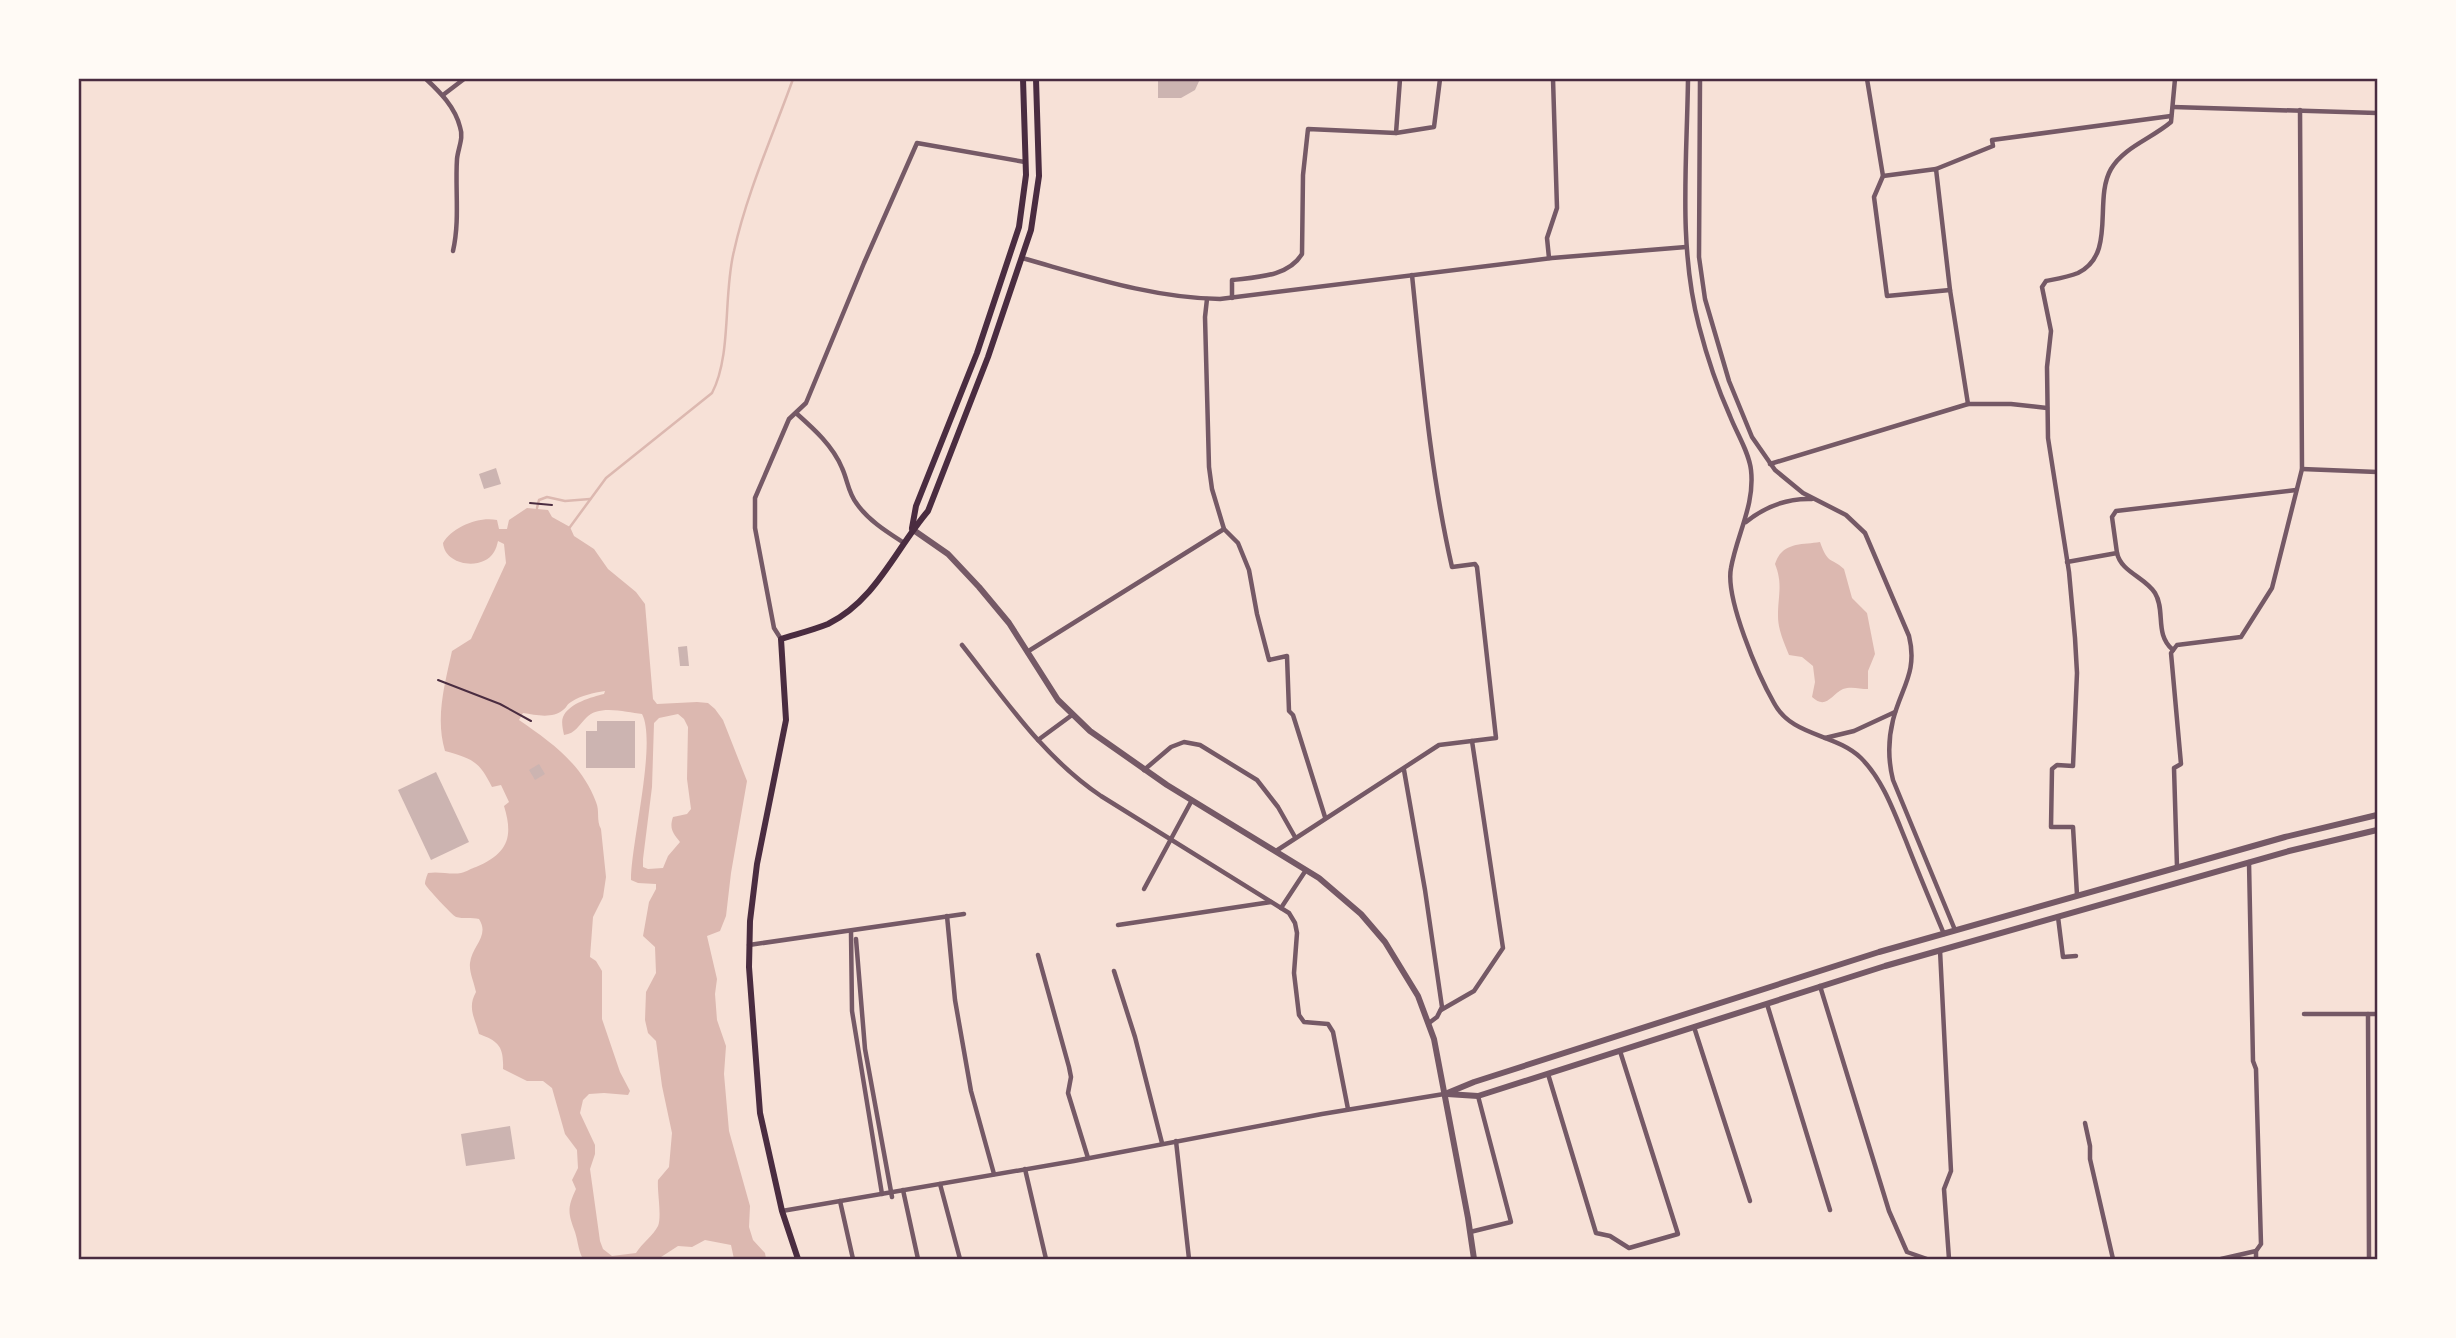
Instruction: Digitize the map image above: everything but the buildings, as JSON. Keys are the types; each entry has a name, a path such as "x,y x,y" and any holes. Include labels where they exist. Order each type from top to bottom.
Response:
{"main road":[{"path":"912,529 916,506 977,353 1019,226 1026,189 1023,79"},
{"path":"798,1259 782,1211 764,1137 756,1084 750,990 749,945 757,864 786,720 781,639 826,624 856,604 877,583 912,529 928,511 988,357 1034,217 1038,190 1036,79"}],"street":[{"path":"426,79 443,95 457,117 462,131 457,156 457,224 453,251"},
{"path":"443,95 464,79"},
{"path":"1396,133 1400,79"},
{"path":"1232,298 1232,280 1285,270 1302,254 1303,175 1308,129 1396,133 1434,127 1440,79"},
{"path":"1549,258 1548,238 1557,208 1553,79"},
{"path":"1688,79 1686,247 1693,301 1705,348 1728,414 1749,459 1751,493 1745,524 1730,571 1736,615 1777,708 1796,726 1843,744 1853,751 1877,778 1944,934"},
{"path":"1700,79 1698,239 1705,299 1720,354 1752,437 1770,464 1793,486 1846,515 1865,533 1909,636 1912,657 1910,675 1896,712 1889,743 1890,763 1893,780 1955,931"},
{"path":"1867,79 1882,176 1874,197 1887,296 1950,290"},
{"path":"2077,896 2073,827 2051,827 2050,772 2057,765 2073,766 2077,673 2067,562 2051,462 2047,367 2051,331 2042,287 2046,281 2076,274 2094,260 2100,250 2103,192 2112,168 2129,149 2149,139 2171,122 2175,79"},
{"path":"2173,107 2377,113"},
{"path":"2177,868 2174,768 2181,764 2172,650 2178,645 2241,637 2272,588 2302,469 2300,110"},
{"path":"1882,176 1936,169 1993,146 1992,140 2172,116"},
{"path":"781,639 774,628 755,528 754,508 758,489 789,419 806,403 917,142 1026,162"},
{"path":"1936,169 1950,290 1968,404"},
{"path":"1022,258 1116,284 1168,295 1207,299 1549,258 1686,247"},
{"path":"1276,851 1439,745 1496,738 1475,564 1452,567 1445,537 1423,384 1412,275"},
{"path":"1207,299 1205,317 1209,467 1212,489 1224,529 1238,543 1249,570 1269,660 1287,656 1289,711 1293,715 1325,817"},
{"path":"1770,464 1968,404 2011,404 2047,408"},
{"path":"796,413 815,430 837,458 850,494 859,508 871,520 904,543"},
{"path":"2302,469 2377,472"},
{"path":"2172,650 2163,638 2156,594 2122,564 2117,553 2112,517 2116,511 2296,490"},
{"path":"1745,524 1773,505 1813,499"},
{"path":"912,529 948,554 964,570 1009,623 1058,700 1072,715 1106,744 1144,770 1306,870 1347,901 1385,942 1412,984 1429,1023 1445,1094 1474,1259"},
{"path":"1027,652 1224,529"},
{"path":"2067,562 2117,553"},
{"path":"962,645 1038,740 1063,767 1087,787 1272,902 1293,918 1296,928 1294,973 1299,1016 1304,1022 1328,1024 1333,1032 1348,1110"},
{"path":"1824,738 1854,731 1896,712"},
{"path":"1038,740 1072,715"},
{"path":"1429,1023 1441,1010 1474,991 1503,948 1472,741"},
{"path":"1144,770 1171,747 1184,743 1200,745 1258,780 1295,837"},
{"path":"1404,769 1423,877 1441,1010"},
{"path":"1144,889 1192,800"},
{"path":"782,1211 1445,1094 1486,1078 1879,952 2295,834 2377,815"},
{"path":"1445,1094 1478,1096 1940,950 2249,862 2377,830"},
{"path":"2249,862 2253,1061 2258,1106 2261,1244 2256,1251 2256,1259"},
{"path":"1281,908 1306,870"},
{"path":"1118,925 1272,902"},
{"path":"749,945 964,914"},
{"path":"947,916 955,1000 969,1078 994,1174"},
{"path":"2058,917 2063,957 2076,956"},
{"path":"851,932 852,1011 882,1194"},
{"path":"856,939 865,1049 892,1197"},
{"path":"1940,950 1951,1171 1944,1189 1949,1259"},
{"path":"1038,955 1069,1067 1071,1077 1068,1093 1088,1158"},
{"path":"1114,971 1135,1037 1162,1143"},
{"path":"1820,986 1897,1233 1907,1252 1927,1259"},
{"path":"1767,1004 1830,1210"},
{"path":"2304,1014 2377,1014"},
{"path":"2368,1014 2369,1259"},
{"path":"1694,1027 1750,1201"},
{"path":"1548,1073 1596,1233 1610,1236 1629,1248 1678,1234 1620,1051"},
{"path":"1470,1232 1511,1222 1478,1096"},
{"path":"2085,1123 2090,1159 2113,1259"},
{"path":"1176,1141 1189,1259"},
{"path":"1025,1169 1046,1259"},
{"path":"2368,1182 2376,1178"},
{"path":"940,1184 960,1259"},
{"path":"903,1190 918,1259"},
{"path":"840,1201 853,1259"},
{"path":"2221,1259 2256,1251"}],"path":[{"path":"530,503 552,505"},
{"path":"438,680 500,704 531,721"}],"shaded area":[{"path":"527,508 548,510 552,517 570,527 574,536 594,549 608,569 636,592 645,604 653,699 657,704 708,703 715,709 723,720 747,781 726,916 720,931 707,936 717,979 717,1020 726,1046 724,1074 729,1131 750,1206 749,1227 753,1240 765,1253 766,1259 734,1259 731,1245 705,1240 692,1247 678,1246 658,1259 583,1259 570,1210 576,1189 572,1180 578,1168 577,1150 565,1134 552,1088 543,1081 527,1081 503,1069 499,1046 479,1034 472,1008 476,992 470,966 471,957 482,936 482,925 479,919 456,917 425,884 428,873 461,873 487,862 501,850 508,836 504,806 509,802 501,785 492,787 474,762 445,751 441,713 452,651 471,639 506,563 504,544 498,541 489,558 474,564 450,557 443,543 453,532 467,524 490,519 497,520 499,529 507,529 509,520","holes":["605,691 604,694 581,701 566,712 562,721 564,735 571,733 591,714 605,710 642,714 646,728 645,769 631,880 656,884 649,902 643,936 655,947 656,973 646,992 645,1020 648,1033 656,1041 672,1133 669,1167 658,1180 658,1226 636,1253 612,1256 603,1249 600,1241 590,1169 595,1145 580,1113 583,1100 589,1094 628,1095 630,1091 620,1072 602,1019 602,971 590,957 593,917 603,897 606,877 598,809 590,788 574,765 519,720 523,713 554,715 579,698","678,714 688,727 687,779 691,809 687,814 673,817 672,831 680,842 668,856 663,868 648,869 643,867 643,859 652,787 654,723 659,718"]},
{"path":"1820,542 1828,557 1844,569 1852,598 1867,613 1875,654 1868,671 1868,689 1846,688 1825,702 1812,697 1815,682 1813,666 1802,657 1789,655 1782,636 1775,564 1787,548"}],"waterway":[{"path":"570,527 606,478 712,393 725,343 731,268 739,229 793,79"},
{"path":"537,508 539,500 547,497 565,501 590,499"}]}
